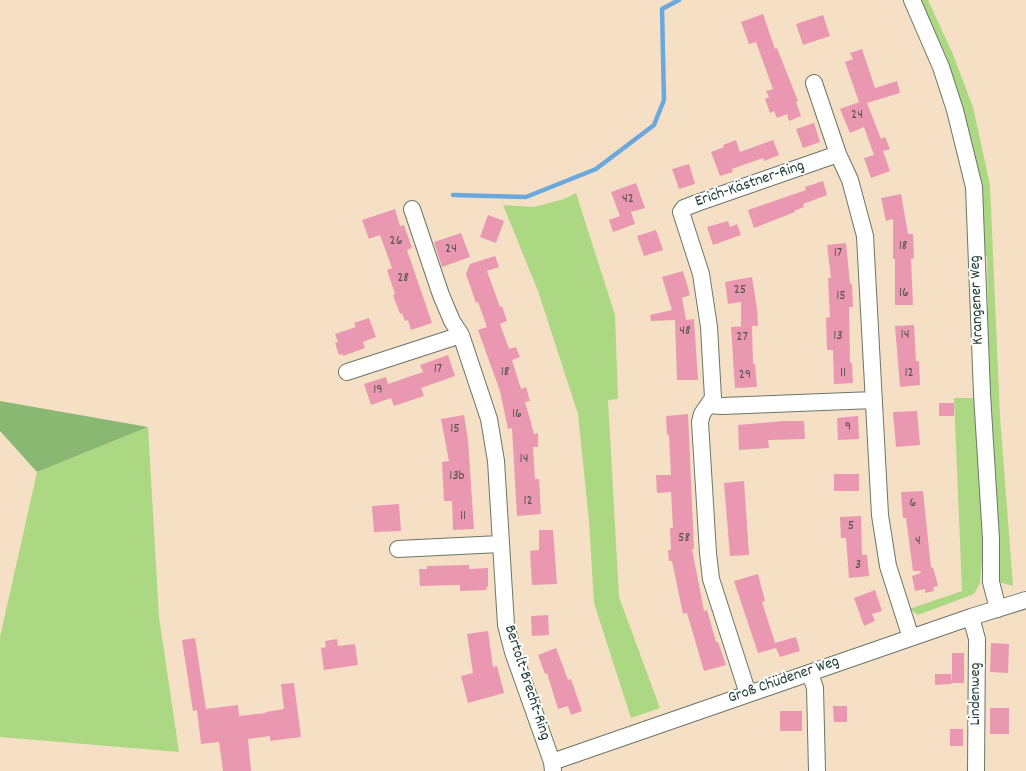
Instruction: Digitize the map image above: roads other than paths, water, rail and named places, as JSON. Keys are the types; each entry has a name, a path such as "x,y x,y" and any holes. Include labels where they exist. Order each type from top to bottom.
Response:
{"street":[{"name":"Krangener Weg","path":"912,0 941,66 956,110 974,187 990,539 990,582 998,609"},
{"path":"814,83 838,154 850,180 865,236 878,496 891,579 911,638"},
{"name":"Erich-Kästner-Ring","path":"748,694 711,579 700,422 702,414 709,405 713,394 708,310 701,274 681,212 687,207 838,154"},
{"name":"Bertolt-Brecht-Ring","path":"412,209 441,295 452,321 461,335 489,419 497,473 505,614 509,637 553,767"},
{"path":"347,372 461,335"},
{"path":"709,405 874,400"},
{"path":"398,549 500,544"},
{"name":"Groß Chüdener Weg","path":"553,767 748,694 970,617 1026,600"},
{"name":"Lindenweg","path":"970,617 977,639 976,771"},
{"path":"810,673 815,688 816,771"}],"waterway":[{"path":"453,195 526,197 596,169 654,125 664,100 662,9 679,0"}]}
